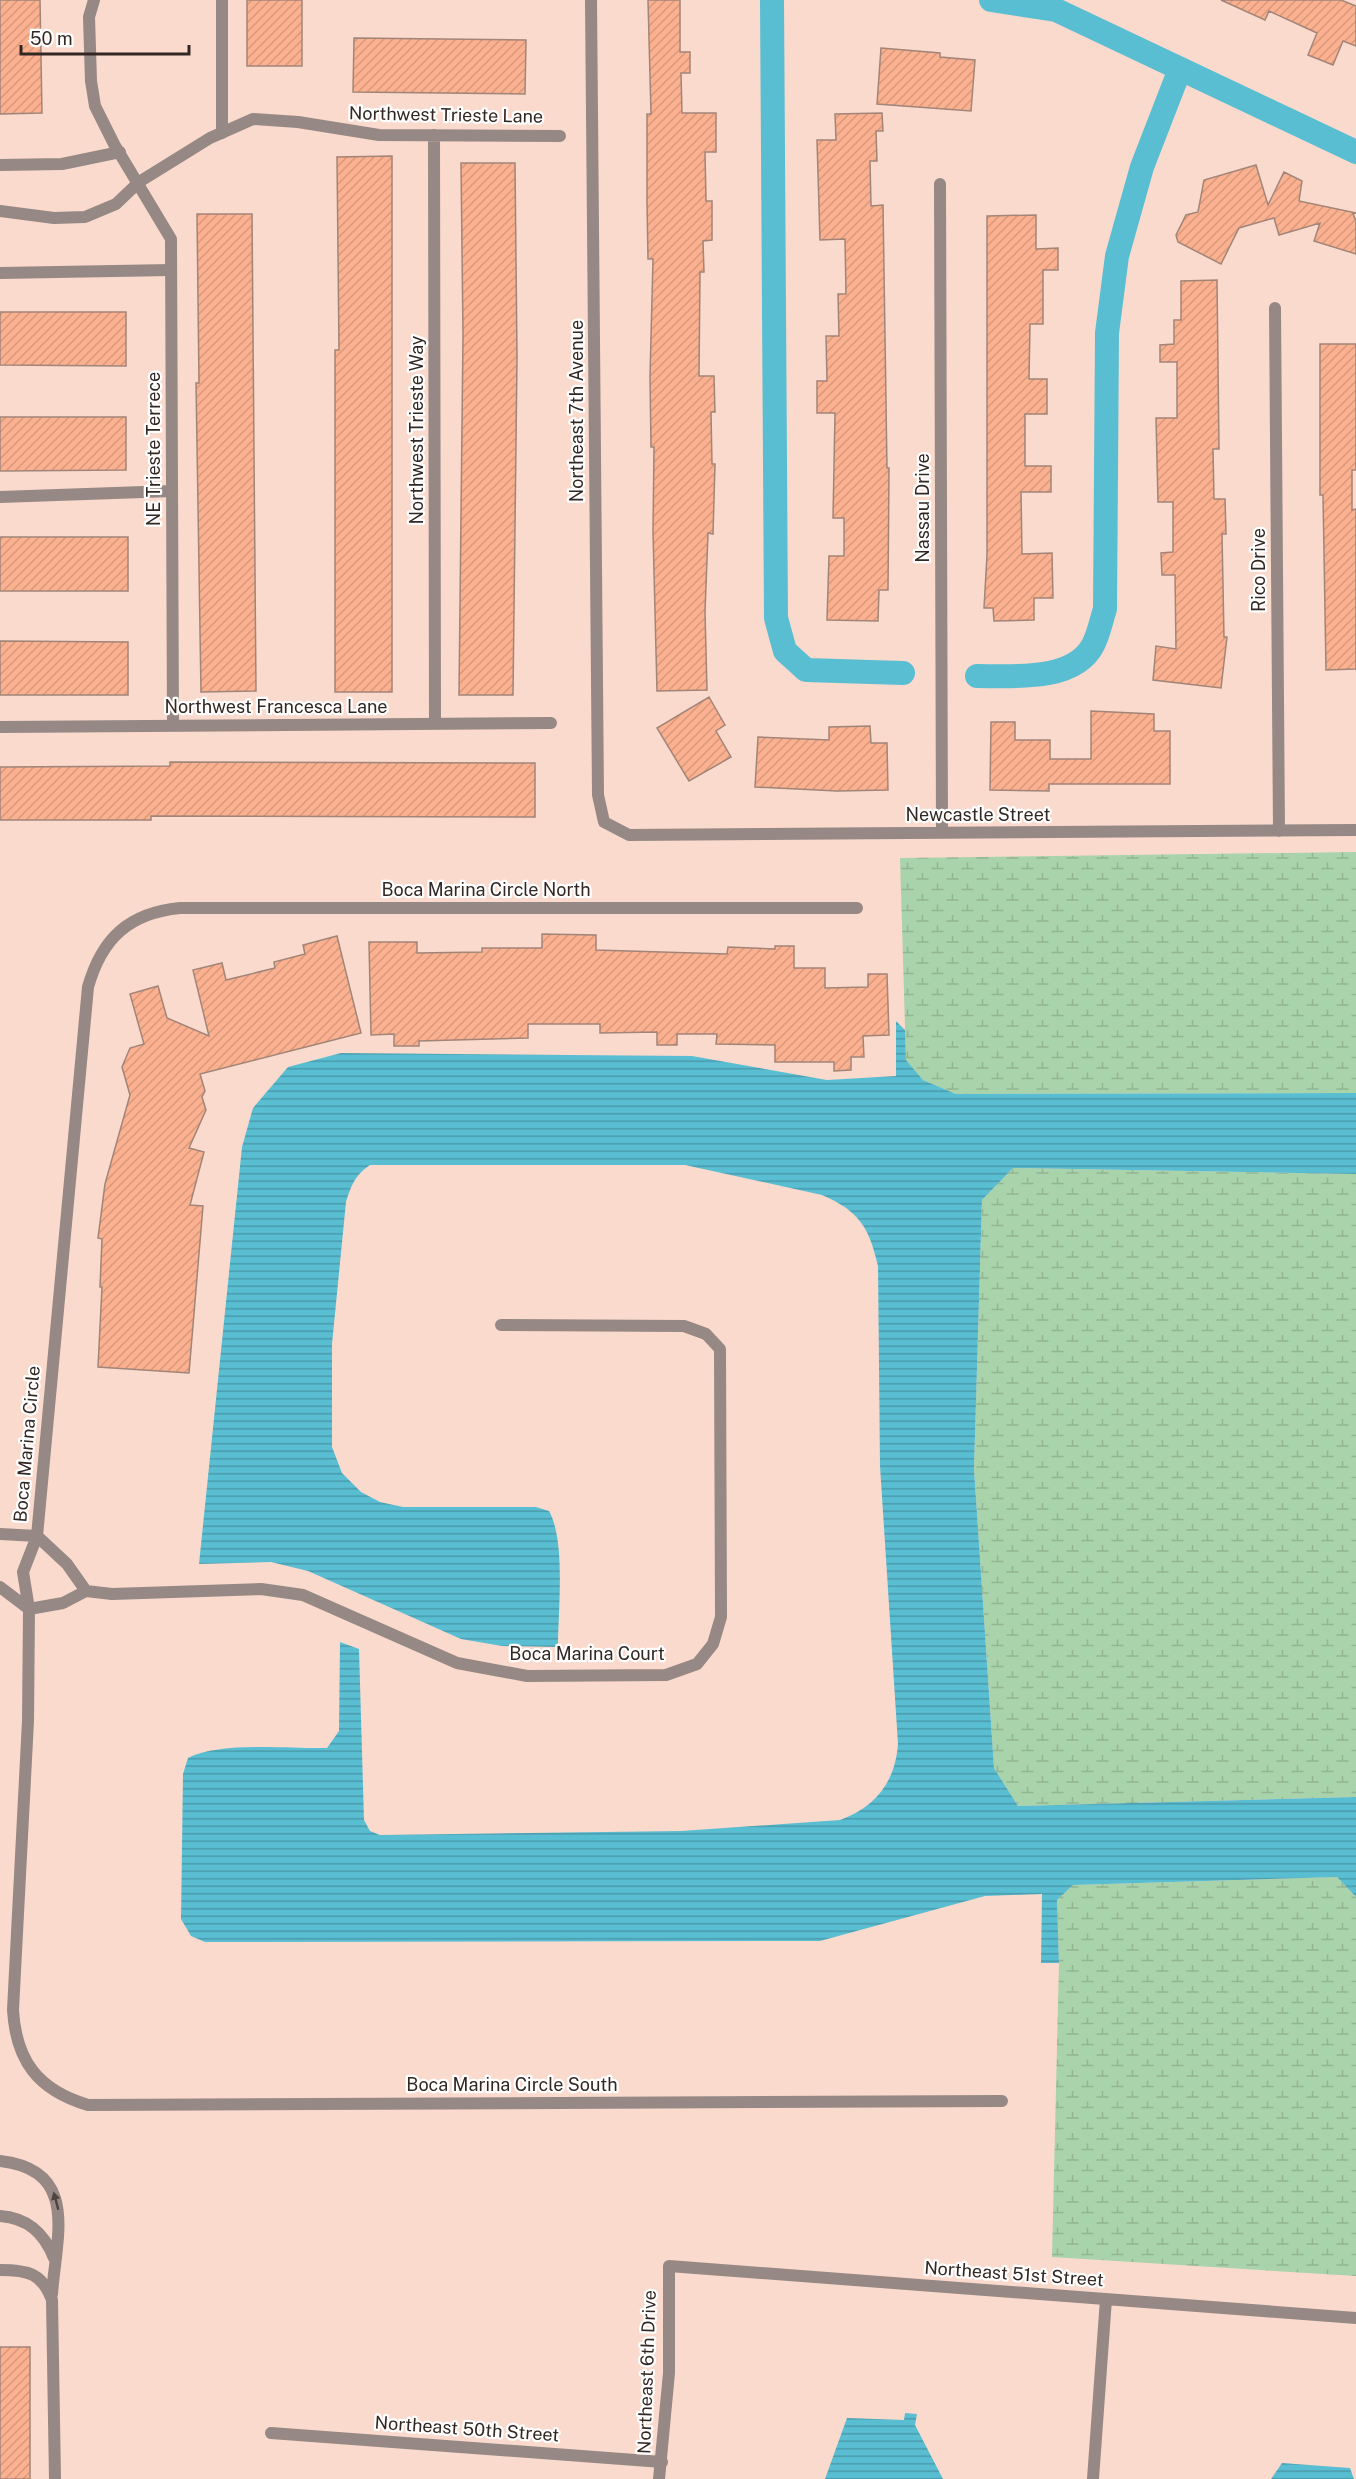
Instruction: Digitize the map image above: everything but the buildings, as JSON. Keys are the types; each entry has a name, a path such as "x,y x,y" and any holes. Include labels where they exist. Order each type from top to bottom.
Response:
{"street":[{"name":"NE Trieste Terrece","path":"94,0 89,17 92,89 95,106 171,239 173,725"},
{"path":"222,0 222,133"},
{"name":"Northeast 7th Avenue","path":"591,0 598,795 604,822"},
{"name":"Northwest Trieste Lane","path":"0,211 54,218 85,217 116,204 139,182 222,133 253,119 298,122 380,135 560,136"},
{"name":"Northwest Trieste Way","path":"434,135 435,723"},
{"path":"0,165 62,164 120,152"},
{"name":"Nassau Drive","path":"940,184 942,833"},
{"path":"0,273 171,270"},
{"name":"Rico Drive","path":"1275,308 1279,831"},
{"path":"0,497 172,491"},
{"name":"Northwest Francesca Lane","path":"0,727 552,723"},
{"name":"Newcastle Street","path":"604,822 629,835 1356,830"},
{"name":"Boca Marina Circle North","path":"120,930 138,918 159,910 180,908 857,908"},
{"name":"Boca Marina Circle","path":"32,2071 17,2042 13,2010 28,1721 29,1609 23,1572 37,1536 88,987 94,966 105,947 120,930"},
{"name":"Boca Marina Court","path":"86,1591 112,1594 282,1591 324,1602 457,1663 527,1676 666,1675 697,1664 713,1644 721,1617 720,1349 706,1334 684,1326 501,1325"},
{"path":"0,1534 37,1536 67,1564 86,1591 63,1603 29,1609 0,1587"},
{"name":"Boca Marina Circle South","path":"32,2071 57,2092 88,2105 1002,2101"},
{"path":"0,2161 32,2168 51,2185 59,2203 52,2300 55,2479"},
{"path":"0,2216 12,2217 27,2223 46,2239 55,2259"},
{"name":"Northeast 51st Street","path":"669,2266 1356,2318"},
{"name":"Northeast 6th Drive","path":"659,2479 669,2373 669,2266"},
{"path":"0,2270 34,2275 46,2283 52,2300"},
{"path":"1093,2479 1106,2299"},
{"name":"Northeast 50th Street","path":"271,2433 662,2462"}],"green space":[{"path":"1356,852 1356,1093 956,1094 923,1080 906,1060 900,858"},
{"path":"1013,1168 1356,1174 1356,1797 1018,1806 994,1768 974,1469 982,1200"},
{"path":"1337,1877 1356,1897 1356,2276 1052,2257 1059,1963 1057,1900 1073,1885"}],"water":[{"path":"896,1021 905,1030 906,1060 923,1080 956,1094 1356,1093 1356,1174 1013,1168 982,1200 974,1469 994,1768 1018,1806 1356,1797 1356,1897 1337,1877 1073,1885 1057,1900 1059,1963 1041,1963 1042,1894 985,1896 820,1941 205,1942 191,1936 181,1919 183,1774 188,1758 218,1749 327,1748 339,1731 340,1642 359,1649 364,1820 370,1831 380,1835 681,1831 840,1820 864,1808 881,1791 893,1770 898,1744 880,1466 878,1266 871,1241 861,1222 845,1207 822,1195 685,1165 370,1165 354,1181 346,1202 332,1344 332,1447 342,1473 361,1492 380,1502 403,1507 536,1507 549,1511 558,1540 560,1596 558,1647 502,1646 461,1639 308,1571 271,1562 199,1564 242,1147 253,1108 288,1067 341,1053 692,1056 827,1080 896,1076"},
{"path":"905,2413 917,2414 915,2425 943,2479 825,2479 847,2418 904,2420"},
{"path":"1282,2463 1350,2468 1354,2479 1271,2479"}],"waterway":[{"path":"772,0 776,618 785,651 806,670 903,673"},
{"path":"991,0 1056,10 1356,152"},
{"path":"977,676 1024,676 1057,671 1084,657 1093,645 1098,632 1105,609 1107,333 1117,256 1142,167 1180,69"}]}
